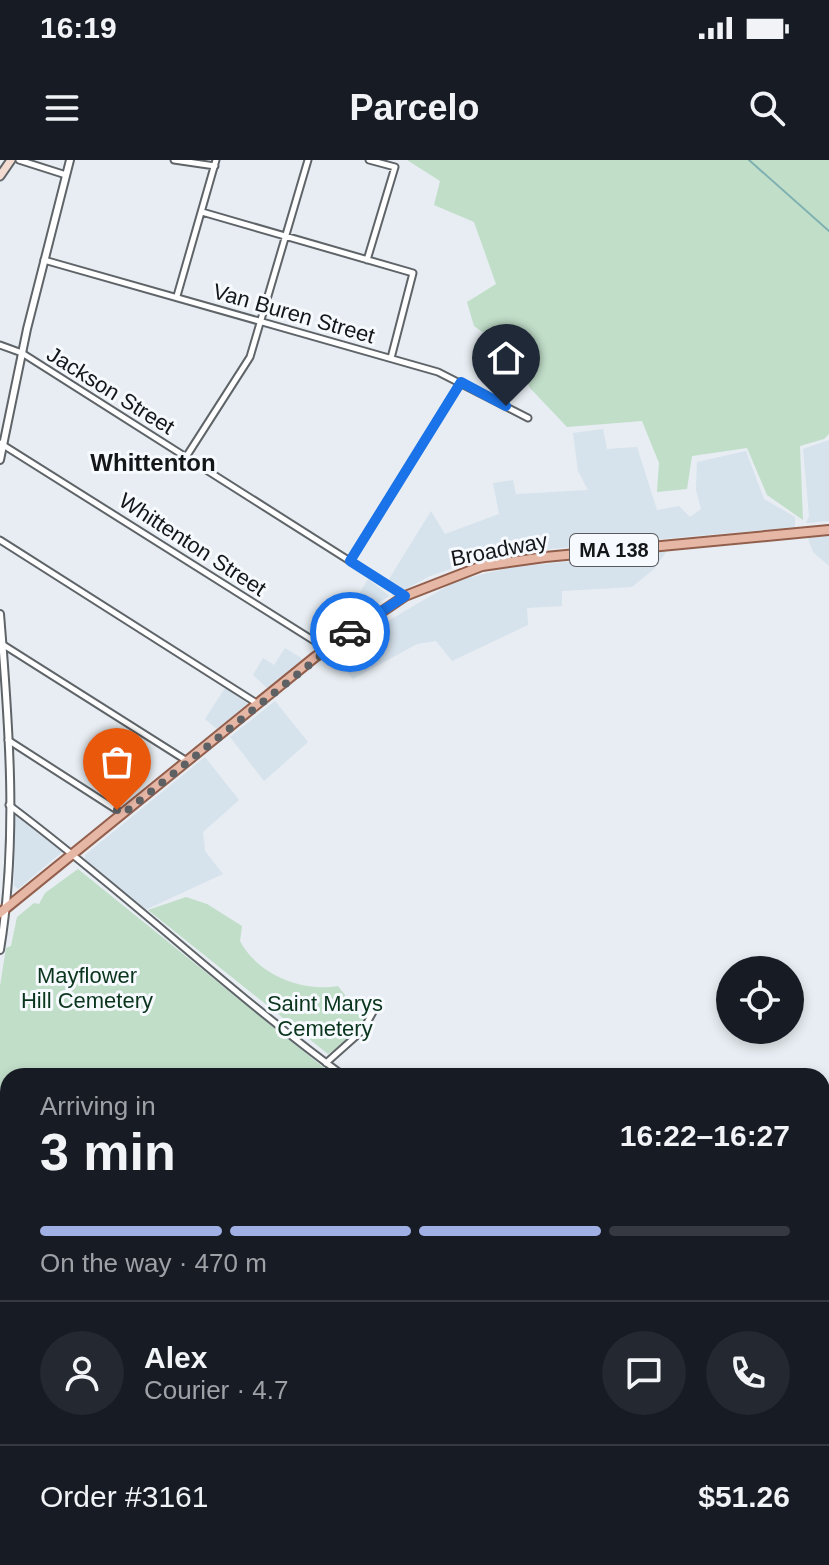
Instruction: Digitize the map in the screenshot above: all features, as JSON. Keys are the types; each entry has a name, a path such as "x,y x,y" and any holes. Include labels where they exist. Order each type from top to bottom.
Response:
{"main road":[{"path":"0,176 11,160"},
{"name":"Broadway","path":"4,910 327,649 405,596 441,579 505,561 829,530"}],"street":[{"path":"19,160 66,175"},
{"path":"0,460 22,353 70,160"},
{"path":"174,160 216,163 177,296"},
{"path":"186,457 244,369 308,160"},
{"path":"367,260 395,167 369,160"},
{"path":"202,212 413,273 391,358"},
{"name":"Van Buren Street","path":"44,260 391,358 461,382 528,418"},
{"name":"Jackson Street","path":"0,345 22,353 405,596"},
{"path":"350,561 461,382"},
{"name":"Whittenton Street","path":"2,443 327,649"},
{"path":"0,540 258,704"},
{"path":"0,614 9,804 0,950"},
{"path":"2,644 187,761"},
{"path":"7,739 123,814"},
{"path":"0,799 73,854 333,1068"},
{"path":"326,1063 363,1030 378,1003"}],"shaded area":[{"path":"603,429 607,449 637,447 657,510 679,506 690,517 701,509 696,490 697,462 746,451 764,499 795,517 795,527 517,552 474,561 430,576 392,596 389,579 431,511 445,534 499,514 493,483 513,480 516,494 588,490 578,471 573,433"},
{"path":"829,440 829,521 806,523 809,516 803,449"},
{"path":"829,536 829,566 813,552 808,538"},
{"path":"667,551 654,569 632,587 562,591 562,606 527,608 528,625 452,661 436,641 417,644 353,679 332,654 456,581 508,568"},
{"path":"368,579 389,596 357,617 349,611"},
{"path":"285,648 303,659 267,688 253,675 263,658 274,665"},
{"path":"225,688 248,704 217,729 205,719"},
{"path":"275,701 308,742 264,781 230,737"},
{"path":"205,757 239,800 203,832 205,851 223,874 145,910 85,859 85,855"},
{"path":"15,815 62,852 18,889 14,886"}],"green space":[{"path":"407,160 829,160 829,434 824,439 800,446 803,520 767,495 747,448 692,456 687,489 657,492 659,463 642,421 567,427 530,388 513,354 474,326 467,302 496,284 474,222 434,205 440,181"},
{"name":"Mayflower Hill Cemetery","path":"78,869 324,1068 0,1068 0,986 6,948 11,946 17,917 34,903 39,904 45,893"},
{"name":"Saint Marys Cemetery","path":"186,897 207,904 242,926 240,941 269,972 310,986 338,986 366,1022 356,1035 328,1054 148,910"}],"waterway":[{"path":"749,160 829,231"}],"way so far":[{"path":"117,810 123,814 350,632"}],"district":[{"name":"Whittenton","path":"153,463"}],"route":[{"path":"350,632 405,596 350,561 461,382 506,406"}]}
